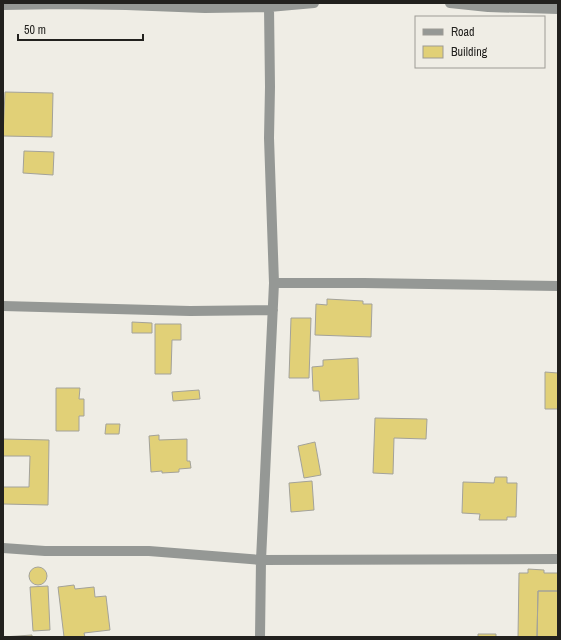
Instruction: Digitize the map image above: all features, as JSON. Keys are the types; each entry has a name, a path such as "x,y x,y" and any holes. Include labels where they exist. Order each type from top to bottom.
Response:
{"street":[{"path":"3,5 63,4 205,8 269,7 314,3"},
{"path":"450,3 488,7 558,9"},
{"path":"260,637 261,560 274,283 269,138 269,7"},
{"path":"274,283 558,286"},
{"path":"3,306 190,311 273,310"},
{"path":"3,548 45,551 149,551 261,560 558,559"}],"building":[{"path":"5,92 53,93 52,137 3,136"},
{"path":"24,151 54,152 53,175 23,173"},
{"path":"327,299 363,301 363,304 372,304 371,337 315,335 316,304 327,305"},
{"path":"291,318 311,318 309,378 289,378"},
{"path":"132,322 152,323 152,333 132,333"},
{"path":"155,324 181,324 181,340 172,340 171,374 155,374"},
{"path":"358,358 359,399 320,401 319,391 313,391 312,367 323,366 323,360"},
{"path":"545,372 558,373 558,409 545,409"},
{"path":"56,388 80,388 79,399 84,399 84,416 79,416 79,431 56,431"},
{"path":"199,390 200,399 173,401 172,392"},
{"path":"375,418 427,419 426,439 394,438 393,474 373,473"},
{"path":"106,424 120,424 119,434 105,434"},
{"path":"159,435 159,440 187,439 187,461 190,461 191,468 179,469 179,472 151,472 149,436"},
{"path":"3,439 49,440 48,505 3,504 3,487 29,487 30,456 3,456"},
{"path":"315,442 321,475 304,478 298,446"},
{"path":"495,477 507,477 507,483 517,483 516,517 507,517 507,520 479,520 480,514 462,513 463,482 494,483"},
{"path":"312,481 314,510 291,512 289,483"},
{"path":"38,567 44,570 47,576 44,582 38,585 32,582 29,576 32,570"},
{"path":"528,569 544,570 544,573 558,573 558,591 538,591 537,637 518,637 519,573 528,573"},
{"path":"74,585 75,589 94,587 95,597 106,596 110,630 84,633 85,637 64,637 58,587"},
{"path":"48,586 50,630 33,631 30,587"},
{"path":"538,591 558,591 558,637 537,637"},
{"path":"478,634 496,634 496,637 478,637"},
{"path":"32,635 32,637 3,637"}]}
